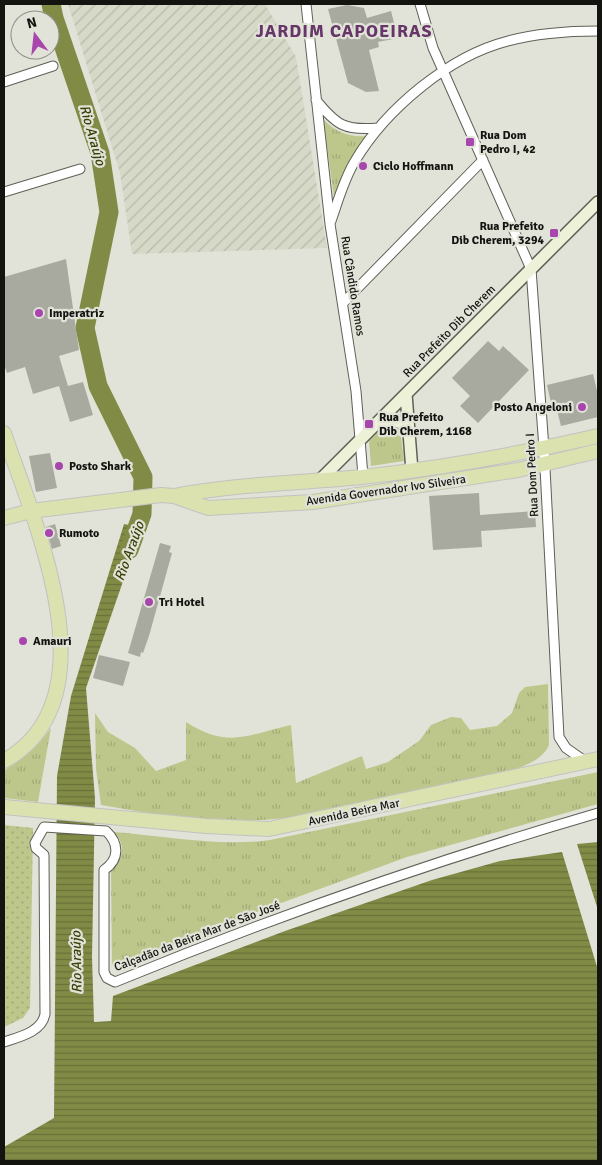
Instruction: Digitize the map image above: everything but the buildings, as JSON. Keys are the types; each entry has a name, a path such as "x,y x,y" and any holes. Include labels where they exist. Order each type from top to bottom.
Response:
{"main road":[{"name":"Rua Prefeito Dib Cherem","path":"319,481 598,202"},
{"path":"406,394 414,486"},
{"path":"378,422 389,419 400,422 409,428"},
{"path":"4,433 31,511 48,572 61,642 59,680 55,698 40,730 29,742 4,760"},
{"name":"Avenida Governador Ivo Silveira","path":"167,496 207,490 412,471 544,449 598,436"},
{"name":"Avenida Governador Ivo Silveira","path":"167,496 208,508 313,502 544,465 598,452"},
{"path":"4,518 31,511 119,499 167,496"},
{"name":"Avenida Beira Mar","path":"4,807 45,811 106,824 269,829 592,761"}],"street":[{"path":"306,4 330,224"},
{"name":"Rua Dom Pedro I","path":"420,4 428,36 531,269 544,449 559,737 575,756 592,761"},
{"name":"Rua Cândido Ramos","path":"363,476 361,439 343,303 330,224 354,162 378,128 412,94 444,72 486,48 539,33 598,31"},
{"path":"4,82 53,66"},
{"path":"316,100 330,117 341,125 361,130 378,128"},
{"path":"343,303 483,160"},
{"path":"4,192 80,169"},
{"name":"Calçadão da Beira Mar de São José","path":"106,824 113,837 116,852 110,866 104,870 104,972 107,978 115,982 235,933 346,893 598,813"},
{"path":"4,1042 37,1028 44,1022 44,854 36,848 35,843 44,827 106,824"}],"shaded area":[{"path":"68,4 265,4 296,57 327,248 132,254 120,173"}],"green space":[{"path":"323,119 343,133 354,136 366,136 347,168 335,204"},
{"path":"392,431 401,437 404,461 371,466 369,441 378,432"},
{"path":"548,684 549,745 539,758 513,770 302,816 277,819 201,819 101,805 96,769 95,713 108,732 135,748 156,771 186,760 186,722 214,735 226,737 250,736 291,725 296,783 362,756 366,769 388,762 419,741 431,725 451,717 461,718 470,730 497,726 512,713 519,693 525,687"},
{"path":"51,728 38,802 4,798 4,771 40,742"},
{"path":"598,772 598,804 407,857 227,923 121,967 115,968 112,964 111,870 119,861 122,852 118,837 114,832 212,842 270,840"},
{"path":"4,825 33,828 30,1008 23,1018 4,1027"}],"water":[{"path":"124,524 147,528 128,567 86,688 95,798 92,957 94,1022 111,1021 113,996 285,931 432,880 500,861 562,852 598,970 598,1161 4,1161 4,1147 54,1118 57,776 71,696"},
{"path":"598,842 598,910 577,844"}],"waterway":[{"name":"Rio Araújo","path":"51,4 54,18 100,153 109,212 85,328 98,386 143,477 142,514 129,550"}],"place":[{"name":"Rua Dom Pedro I, 42","path":"470,142"},
{"name":"Ciclo Hoffmann","path":"363,166"},
{"name":"Rua Prefeito Dib Cherem, 3294","path":"554,233"},
{"name":"Imperatriz","path":"39,313"},
{"name":"Posto Angeloni","path":"582,407"},
{"name":"Rua Prefeito Dib Cherem, 1168","path":"369,424"},
{"name":"Posto Shark","path":"59,466"},
{"name":"Rumoto","path":"49,533"},
{"name":"Tri Hotel","path":"149,602"},
{"name":"Amauri","path":"23,641"}],"district":[{"name":"JARDIM CAPOEIRAS","path":"344,31"}]}
